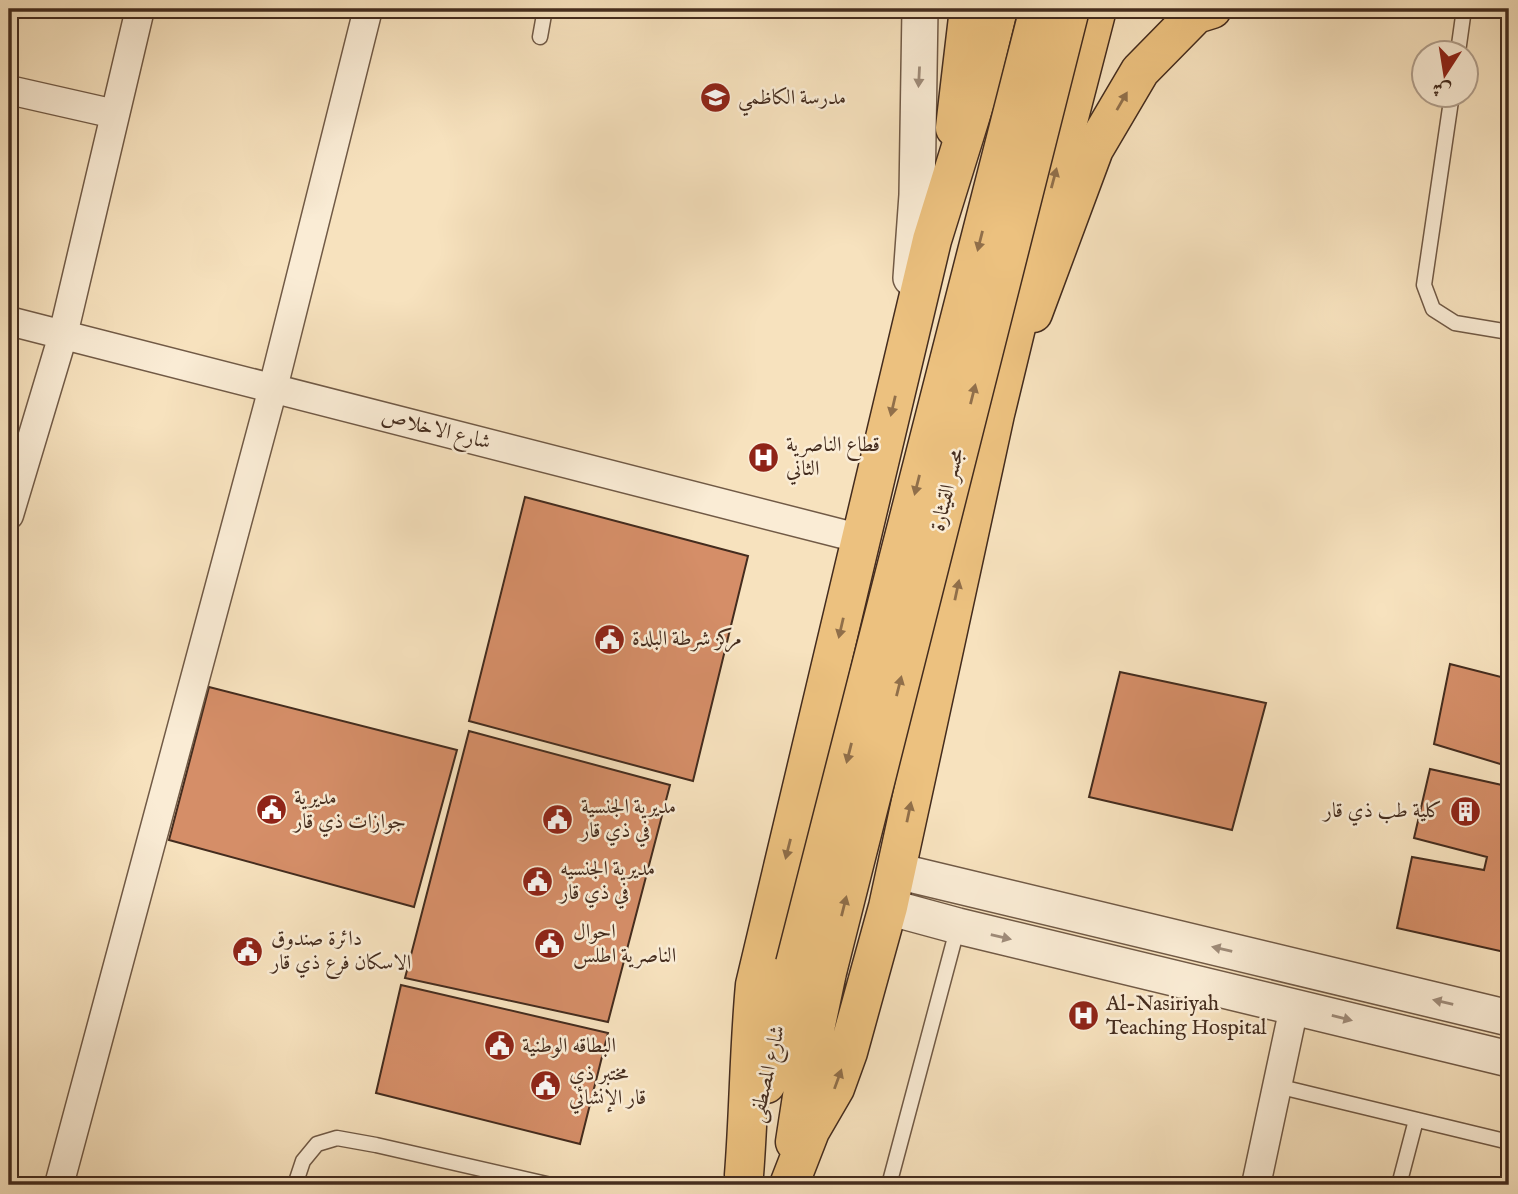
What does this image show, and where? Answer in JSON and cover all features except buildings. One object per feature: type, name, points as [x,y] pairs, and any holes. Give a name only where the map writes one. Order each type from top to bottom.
[{"type":"main road","points":[[949,182],[969,9]]},
{"type":"main road","points":[[743,1180],[755,985],[932,240],[978,92],[998,9]]},
{"type":"main road","name":"مجسر القيثارة","points":[[811,968],[1039,9]]},
{"type":"main road","name":"مجسر القيثارة","points":[[811,968],[1070,9]]},
{"type":"main road","points":[[789,1185],[810,1131],[835,1088],[848,1052],[888,907],[995,414],[1097,9]]},
{"type":"main road","points":[[995,414],[1094,149],[1140,71],[1196,14],[1212,9]]},
{"type":"main road","points":[[978,92],[988,76],[1001,68],[1033,70],[1062,84],[1069,98],[1070,117]]},
{"type":"main road","name":"شارع المصطفى","points":[[743,1180],[811,968]]},
{"type":"main road","name":"شارع المصطفى","points":[[789,1185],[806,1077],[811,968]]},
{"type":"street","points":[[9,514],[63,335],[140,9]]},
{"type":"street","points":[[59,1185],[273,388],[368,9]]},
{"type":"street","points":[[905,355],[917,195],[920,9]]},
{"type":"street","points":[[9,90],[115,114]]},
{"type":"street","name":"شارع الاخلاص","points":[[9,321],[862,539]]},
{"type":"street","points":[[897,871],[1509,1018]]},
{"type":"street","points":[[888,907],[1509,1059]]},
{"type":"street","points":[[1256,1185],[1294,1007]]},
{"type":"lane","points":[[540,37],[545,9]]},
{"type":"lane","points":[[1460,38],[1464,9]]},
{"type":"lane","points":[[1450,108],[1424,285],[1433,309],[1455,323],[1509,331]]},
{"type":"lane","points":[[890,1185],[958,926]]},
{"type":"lane","points":[[1277,1086],[1509,1142]]},
{"type":"lane","points":[[1399,1185],[1416,1120]]},
{"type":"lane","points":[[295,1185],[303,1161],[317,1144],[337,1138],[551,1185]]},
{"type":"place","name":"مدرسة الكاظمي","points":[[715,98]]},
{"type":"place","name":"قطاع الناصرية الثاني","points":[[763,457]]},
{"type":"place","name":"مركز شرطة البلدة","points":[[609,639]]},
{"type":"place","name":"مديرية جوازات ذي قار","points":[[271,810]]},
{"type":"place","name":"كلية طب ذي قار","points":[[1465,811]]},
{"type":"place","name":"مديرية الجنسية في ذي قار","points":[[558,819]]},
{"type":"place","name":"مديرية الجنسيه في ذي قار","points":[[537,881]]},
{"type":"place","name":"احوال الناصرية اطلس","points":[[550,944]]},
{"type":"place","name":"دائرة صندوق الاسكان فرع ذي قار","points":[[248,951]]},
{"type":"place","name":"Al-Nasiriyah Teaching Hospital","points":[[1083,1016]]},
{"type":"place","name":"البطاقه الوطنية","points":[[499,1046]]},
{"type":"place","name":"مختبر ذي قار الإنشائي","points":[[546,1086]]}]
